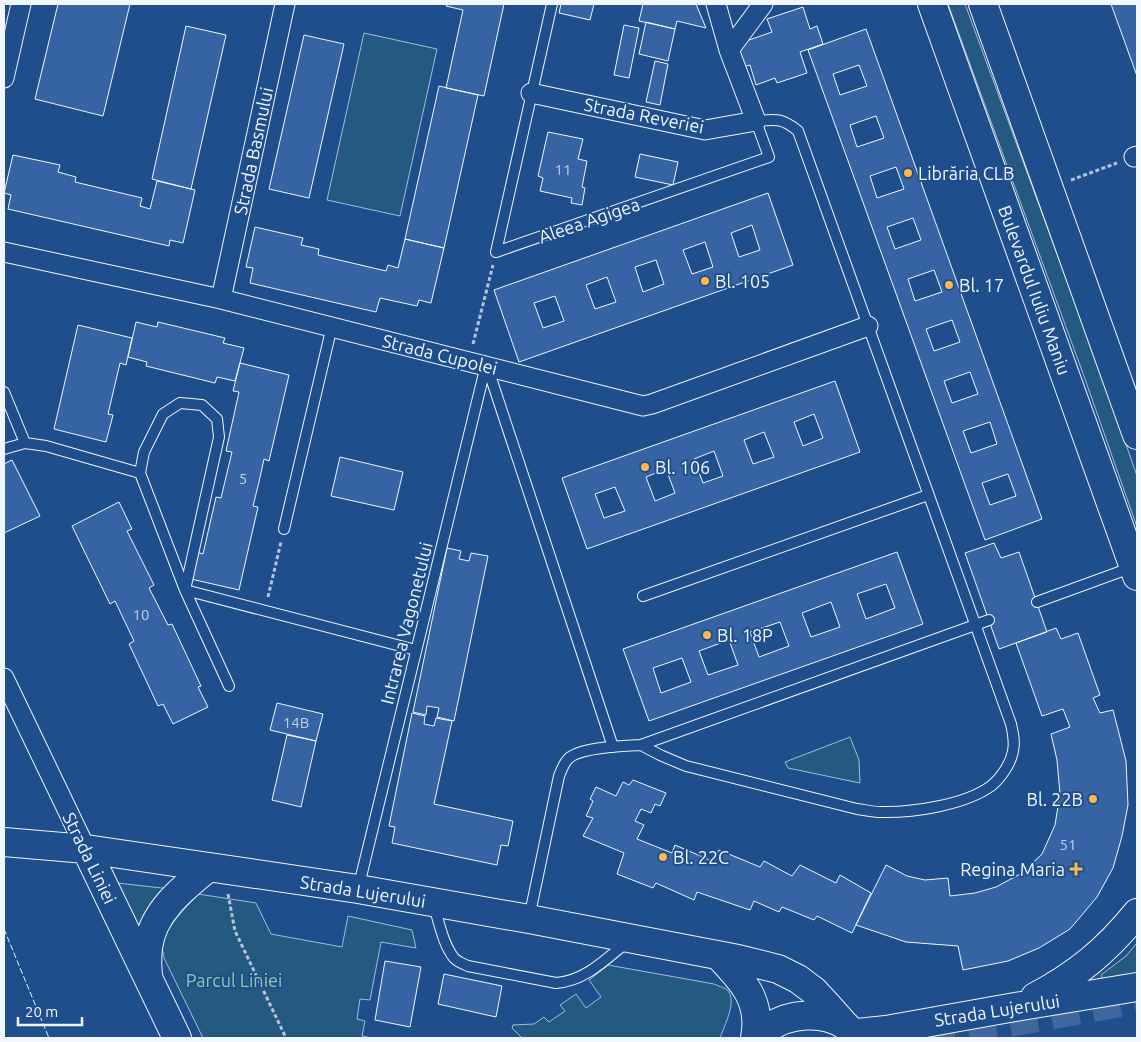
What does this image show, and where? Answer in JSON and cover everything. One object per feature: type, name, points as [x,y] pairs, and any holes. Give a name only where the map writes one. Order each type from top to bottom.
[{"type":"street","points":[[4,78],[21,4]]},
{"type":"street","name":"Strada Basmului","points":[[221,299],[285,4]]},
{"type":"street","name":"Aleea Agigea","points":[[716,4],[729,50],[756,121]]},
{"type":"street","points":[[729,50],[764,4]]},
{"type":"street","name":"Bulevardul Iuliu Maniu","points":[[932,4],[1136,571]]},
{"type":"street","points":[[983,4],[1137,435]]},
{"type":"street","name":"Strada Reveriei","points":[[531,93],[705,130],[756,121]]},
{"type":"street","name":"Strada Cupolei","points":[[4,252],[221,299],[643,406],[868,326]]},
{"type":"street","name":"Strada Liniei","points":[[4,678],[177,1038]]},
{"type":"street","name":"Strada Lujerului","points":[[4,842],[86,848],[358,889],[528,919],[765,965],[798,979],[814,991],[853,1032],[886,1030],[1137,987]]},
{"type":"street","points":[[148,979],[148,946],[160,915],[183,889],[220,868]]},
{"type":"street","points":[[1015,1007],[1057,986],[1091,962],[1110,944],[1137,913]]},
{"type":"street","points":[[719,956],[737,975],[750,995],[755,1009],[757,1026],[755,1038]]},
{"type":"street","points":[[759,1038],[767,1030],[784,1020],[804,1015],[824,1016],[853,1032]]},
{"type":"lane","points":[[496,252],[552,4]]},
{"type":"lane","points":[[641,745],[686,766],[858,809],[879,812],[916,810],[968,798],[991,786],[1010,762],[1014,751],[1014,737],[1011,724],[798,131],[790,124],[776,119],[756,121]]},
{"type":"lane","name":"Aleea Agigea","points":[[496,252],[769,157],[756,121]]},
{"type":"lane","points":[[284,529],[332,326]]},
{"type":"lane","points":[[477,363],[613,747]]},
{"type":"lane","name":"Intrarea Vagonetului","points":[[358,889],[416,650],[477,363]]},
{"type":"lane","points":[[4,392],[25,443]]},
{"type":"lane","points":[[185,590],[218,438],[217,419],[202,404],[180,403],[163,414],[144,452],[140,473],[185,590],[229,686]]},
{"type":"lane","points":[[4,449],[25,443],[46,446],[140,473]]},
{"type":"lane","points":[[643,596],[928,495]]},
{"type":"lane","points":[[1037,602],[1136,571]]},
{"type":"lane","points":[[185,590],[416,650]]},
{"type":"lane","points":[[528,919],[559,776],[568,758],[582,751],[641,745],[989,620]]},
{"type":"lane","points":[[433,902],[444,938],[454,958],[460,963],[556,983],[574,980],[582,976],[631,939]]},
{"type":"path","points":[[1049,187],[1136,156]]},
{"type":"path","points":[[477,363],[496,252]]},
{"type":"path","points":[[264,611],[284,529]]},
{"type":"path","points":[[220,868],[227,889],[235,931],[286,1038]]},
{"type":"green space","points":[[948,4],[965,4],[1101,373],[1137,476],[1137,527],[1085,379]]},
{"type":"green space","points":[[364,33],[437,49],[400,216],[327,200]]},
{"type":"green space","points":[[850,737],[859,760],[860,783],[788,768],[785,762]]},
{"type":"green space","points":[[117,883],[171,889],[141,938]]},
{"type":"green space","name":"Parcul Liniei","points":[[198,894],[256,903],[271,934],[342,947],[348,916],[412,930],[416,948],[381,942],[370,1000],[360,999],[357,1019],[365,1021],[362,1036],[372,1038],[203,1038],[164,958],[162,947],[171,926]]},
{"type":"green space","points":[[1137,943],[1137,978],[1104,984],[1101,975],[1126,956]]},
{"type":"green space","points":[[608,965],[714,984],[726,989],[730,993],[731,1006],[720,1038],[520,1038],[512,1028],[513,1025],[534,1024],[544,1017],[549,1022],[565,1011],[560,1005],[576,994],[586,1008],[601,997],[589,980]]},
{"type":"building","points":[[58,4],[130,4],[103,116],[35,99]]},
{"type":"building","points":[[447,4],[504,4],[484,96],[446,88],[463,10],[446,6]]},
{"type":"building","points":[[561,4],[594,4],[590,20],[559,13]]},
{"type":"building","points":[[643,4],[696,4],[706,28],[677,21],[675,29],[639,21]]},
{"type":"building","points":[[1111,4],[1137,4],[1137,76]]},
{"type":"building","points":[[803,7],[810,29],[817,26],[823,44],[800,52],[807,73],[777,83],[775,78],[756,85],[750,65],[743,67],[735,45],[772,32],[767,19]]},
{"type":"building","points":[[646,22],[675,29],[668,61],[639,54]]},
{"type":"building","points":[[624,25],[639,28],[629,78],[614,75]]},
{"type":"building","points":[[186,26],[226,35],[191,189],[152,179]]},
{"type":"building","name":"Bl. 17","points":[[866,29],[1042,519],[985,540],[808,50]],"holes":[[[859,65],[867,86],[840,95],[833,74]],[[876,116],[884,138],[857,147],[850,125]],[[896,167],[904,189],[877,198],[870,176]],[[913,218],[921,240],[895,249],[887,227]],[[934,270],[942,292],[915,301],[908,279]],[[952,320],[960,342],[934,351],[926,329]],[[970,372],[978,394],[952,403],[944,381]],[[990,422],[997,444],[971,453],[963,431]],[[1008,474],[1016,496],[990,505],[982,483]]]},
{"type":"building","points":[[304,35],[344,44],[309,198],[269,189]]},
{"type":"building","points":[[655,61],[668,64],[660,105],[646,102]]},
{"type":"building","points":[[439,86],[478,95],[444,248],[405,239]]},
{"type":"building","points":[[548,132],[583,139],[578,159],[587,161],[582,187],[585,188],[582,205],[571,203],[572,198],[540,191],[543,178],[538,176]]},
{"type":"building","points":[[640,154],[678,162],[673,185],[635,177]]},
{"type":"building","points":[[13,155],[60,165],[58,172],[76,177],[75,182],[142,198],[140,206],[150,209],[157,181],[195,190],[183,243],[170,240],[169,246],[8,209],[11,195],[4,193]]},
{"type":"building","name":"Bl. 105","points":[[768,193],[793,265],[519,362],[494,290]],"holes":[[[752,225],[760,250],[739,257],[731,233]],[[705,242],[713,267],[692,274],[683,250]],[[656,260],[664,284],[643,292],[635,267]],[[607,277],[616,302],[595,309],[586,285]],[[555,296],[564,321],[543,328],[534,303]]]},
{"type":"building","points":[[255,227],[303,238],[301,245],[319,249],[318,255],[386,271],[388,265],[398,268],[405,239],[444,248],[431,303],[419,300],[417,306],[380,298],[376,312],[250,283],[253,268],[246,267]]},
{"type":"building","points":[[136,322],[157,327],[158,322],[225,338],[223,343],[244,348],[235,381],[217,377],[215,383],[146,366],[147,362],[128,357]]},
{"type":"building","points":[[78,325],[132,338],[126,365],[120,363],[108,414],[113,415],[106,442],[54,429]]},
{"type":"building","points":[[240,363],[289,375],[269,461],[264,459],[253,506],[258,507],[239,590],[191,579],[197,552],[203,554],[216,497],[221,498],[232,452],[226,451],[239,392],[233,391]]},
{"type":"building","name":"Bl. 106","points":[[835,381],[860,452],[587,549],[562,478]],"holes":[[[814,414],[823,438],[803,446],[794,422]],[[764,432],[774,457],[753,464],[744,440]],[[714,451],[723,476],[703,483],[694,459]],[[666,469],[675,493],[655,501],[646,477]],[[615,487],[625,511],[604,518],[595,494]]]},
{"type":"building","points":[[340,457],[403,472],[394,510],[331,496]]},
{"type":"building","points":[[12,460],[40,516],[4,533],[4,464]]},
{"type":"building","points":[[119,502],[132,529],[127,531],[154,585],[149,588],[168,625],[172,624],[201,686],[198,687],[208,707],[173,724],[163,704],[158,706],[129,644],[134,641],[115,601],[110,604],[72,526]]},
{"type":"building","points":[[994,543],[1001,558],[1019,552],[1047,632],[999,649],[965,553]]},
{"type":"building","points":[[447,548],[461,551],[459,559],[469,561],[471,553],[488,556],[454,721],[437,717],[439,708],[427,706],[426,715],[413,712]]},
{"type":"building","name":"Bl. 18P","points":[[897,552],[923,624],[649,721],[623,649]],"holes":[[[886,584],[895,608],[866,619],[857,594]],[[831,602],[840,627],[811,637],[802,613]],[[780,622],[789,646],[759,657],[750,632]],[[729,640],[738,665],[708,675],[699,651]],[[682,658],[691,682],[661,693],[653,668]]]},
{"type":"building","name":"Bl. 22B","points":[[1056,628],[1061,639],[1078,633],[1100,695],[1093,698],[1100,713],[1113,710],[1126,761],[1128,805],[1122,836],[1113,868],[1097,897],[1070,929],[1039,948],[1008,961],[963,970],[958,946],[906,942],[856,925],[886,865],[907,876],[925,880],[948,878],[950,896],[975,893],[996,887],[1022,873],[1042,854],[1055,825],[1060,794],[1057,760],[1051,734],[1070,727],[1063,709],[1042,716],[1016,643]]},
{"type":"building","points":[[277,703],[323,714],[316,741],[270,730]]},
{"type":"building","points":[[412,713],[425,716],[424,724],[434,726],[436,718],[452,721],[434,804],[513,821],[508,846],[501,845],[497,865],[392,843],[395,827],[389,826]]},
{"type":"building","points":[[287,735],[316,741],[301,807],[272,800]]},
{"type":"building","name":"Bl. 22C","points":[[633,780],[666,793],[660,806],[655,804],[651,813],[641,809],[635,821],[644,825],[637,839],[672,853],[675,845],[712,861],[719,850],[760,867],[764,861],[792,876],[800,865],[836,883],[840,875],[871,893],[852,933],[817,916],[814,920],[782,907],[779,912],[754,901],[750,910],[697,892],[694,900],[656,883],[653,888],[617,874],[624,853],[583,836],[593,818],[586,816],[593,801],[590,799],[596,787],[616,796],[623,782],[629,785]]},
{"type":"building","points":[[385,961],[421,967],[410,1027],[375,1020]]},
{"type":"building","points":[[444,974],[502,986],[496,1017],[438,1004]]},
{"type":"tunnel","points":[[927,1038],[1137,1000]]},
{"type":"fence","points":[[4,929],[49,1038]]},
{"type":"place","name":"Librăria CLB","points":[[908,173]]},
{"type":"place","name":"Bl. 105","points":[[705,281]]},
{"type":"place","name":"Bl. 17","points":[[949,285]]},
{"type":"place","name":"Bl. 106","points":[[645,467]]},
{"type":"place","name":"Bl. 18P","points":[[707,635]]},
{"type":"place","name":"Bl. 22B","points":[[1093,799]]},
{"type":"place","name":"Bl. 22C","points":[[663,857]]},
{"type":"place","name":"Regina Maria","points":[[1076,869]]}]
